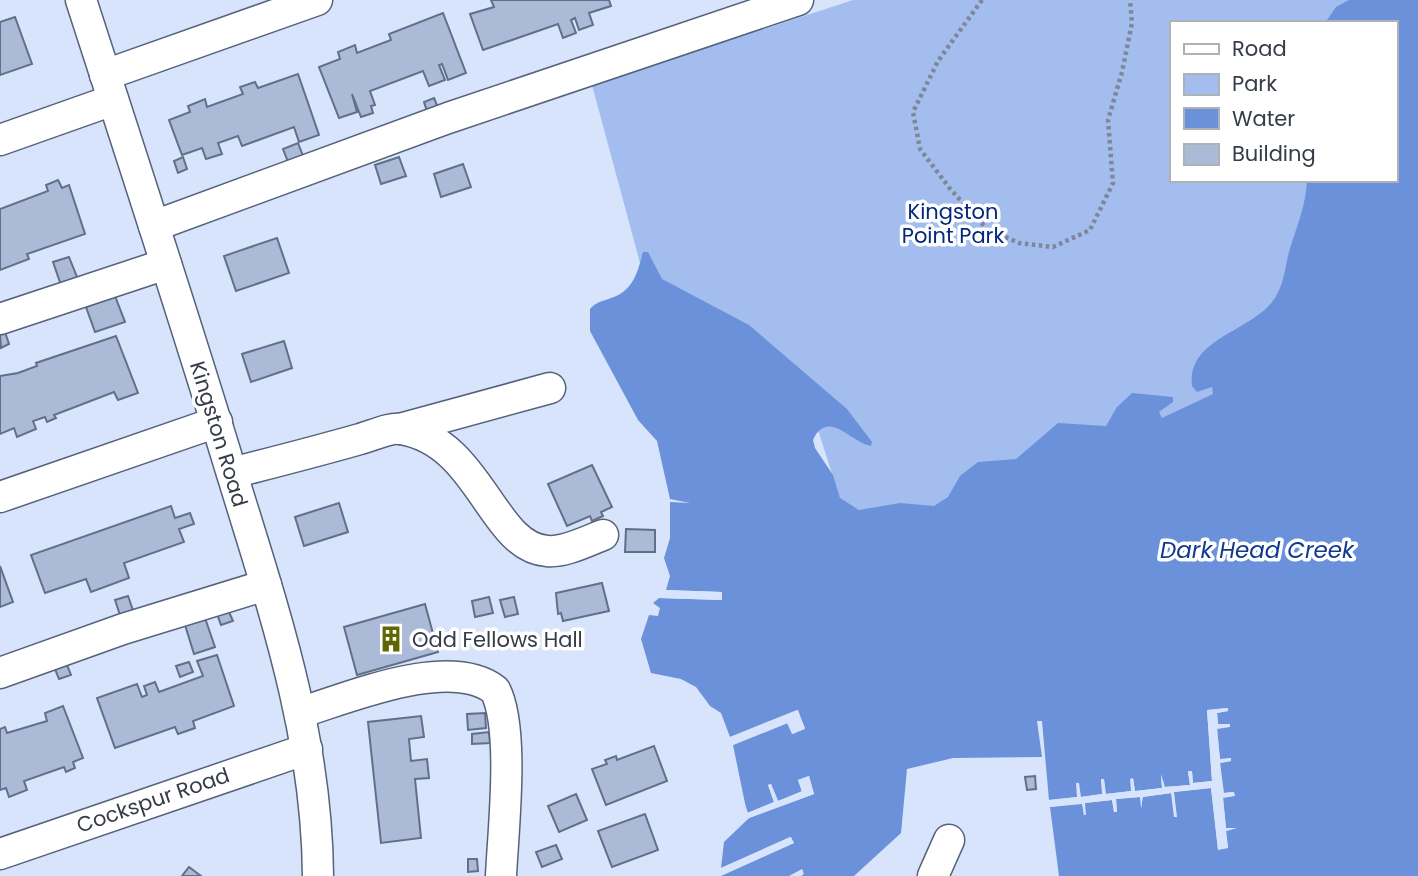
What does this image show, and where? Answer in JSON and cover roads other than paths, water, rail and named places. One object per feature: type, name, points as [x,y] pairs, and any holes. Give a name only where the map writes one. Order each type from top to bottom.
[{"type":"street","name":"Kingston Road","points":[[81,0],[232,473],[302,712],[318,833],[318,876]]},
{"type":"street","points":[[0,140],[109,88],[317,0]]},
{"type":"street","points":[[154,226],[448,118],[797,0]]},
{"type":"street","points":[[0,319],[166,264]]},
{"type":"street","points":[[232,473],[550,388]]},
{"type":"street","points":[[0,497],[216,422]]},
{"type":"street","points":[[400,429],[447,447],[461,460],[507,526],[520,540],[535,548],[548,552],[603,535]]},
{"type":"street","points":[[0,673],[123,629],[266,585]]},
{"type":"street","points":[[302,712],[406,682],[452,675],[479,680],[495,690],[503,716],[505,760],[501,876]]},
{"type":"street","name":"Cockspur Road","points":[[0,855],[307,748]]},
{"type":"street","points":[[933,876],[949,840]]},
{"type":"water","name":"Dark Head Creek","points":[[1349,0],[1418,0],[1418,876],[1059,876],[1050,807],[1083,803],[1084,815],[1085,803],[1112,800],[1114,812],[1117,811],[1116,799],[1140,797],[1142,808],[1142,797],[1172,793],[1175,817],[1174,792],[1211,788],[1218,849],[1228,848],[1226,831],[1236,828],[1226,829],[1223,797],[1234,792],[1224,793],[1220,763],[1231,761],[1230,758],[1220,760],[1217,728],[1229,724],[1218,725],[1217,713],[1228,711],[1227,708],[1207,710],[1212,781],[1193,783],[1192,772],[1188,772],[1190,785],[1164,787],[1161,775],[1162,788],[1135,791],[1133,778],[1132,791],[1105,794],[1104,779],[1101,780],[1103,794],[1080,797],[1078,783],[1077,797],[1049,800],[1042,721],[1037,721],[1042,757],[953,758],[907,769],[901,833],[854,876],[801,876],[804,874],[802,869],[789,876],[721,876],[794,843],[790,837],[721,868],[724,842],[749,818],[814,794],[809,776],[798,780],[802,791],[778,801],[771,784],[768,785],[774,802],[747,813],[733,745],[788,723],[793,734],[805,728],[797,710],[730,737],[721,713],[710,706],[696,687],[681,679],[651,673],[641,639],[649,615],[658,616],[660,608],[653,603],[659,598],[721,600],[722,592],[666,590],[670,576],[664,558],[670,538],[670,502],[690,503],[670,499],[657,441],[638,420],[590,331],[590,309],[621,294],[631,284],[643,252],[648,252],[662,279],[749,325],[847,409],[872,442],[871,446],[863,444],[833,427],[819,431],[813,440],[815,448],[833,475],[840,498],[859,510],[900,503],[934,506],[948,497],[960,476],[978,462],[1016,459],[1058,423],[1106,426],[1117,407],[1132,393],[1173,397],[1173,402],[1159,412],[1162,418],[1213,394],[1212,387],[1197,392],[1192,386],[1193,370],[1200,356],[1210,346],[1265,310],[1275,298],[1302,212],[1307,182],[1397,182],[1397,21],[1326,21],[1336,7]]},
{"type":"place","name":"Odd Fellows Hall","points":[[391,639]]},
{"type":"park label","name":"Kingston Point Park","points":[[953,223]]}]
